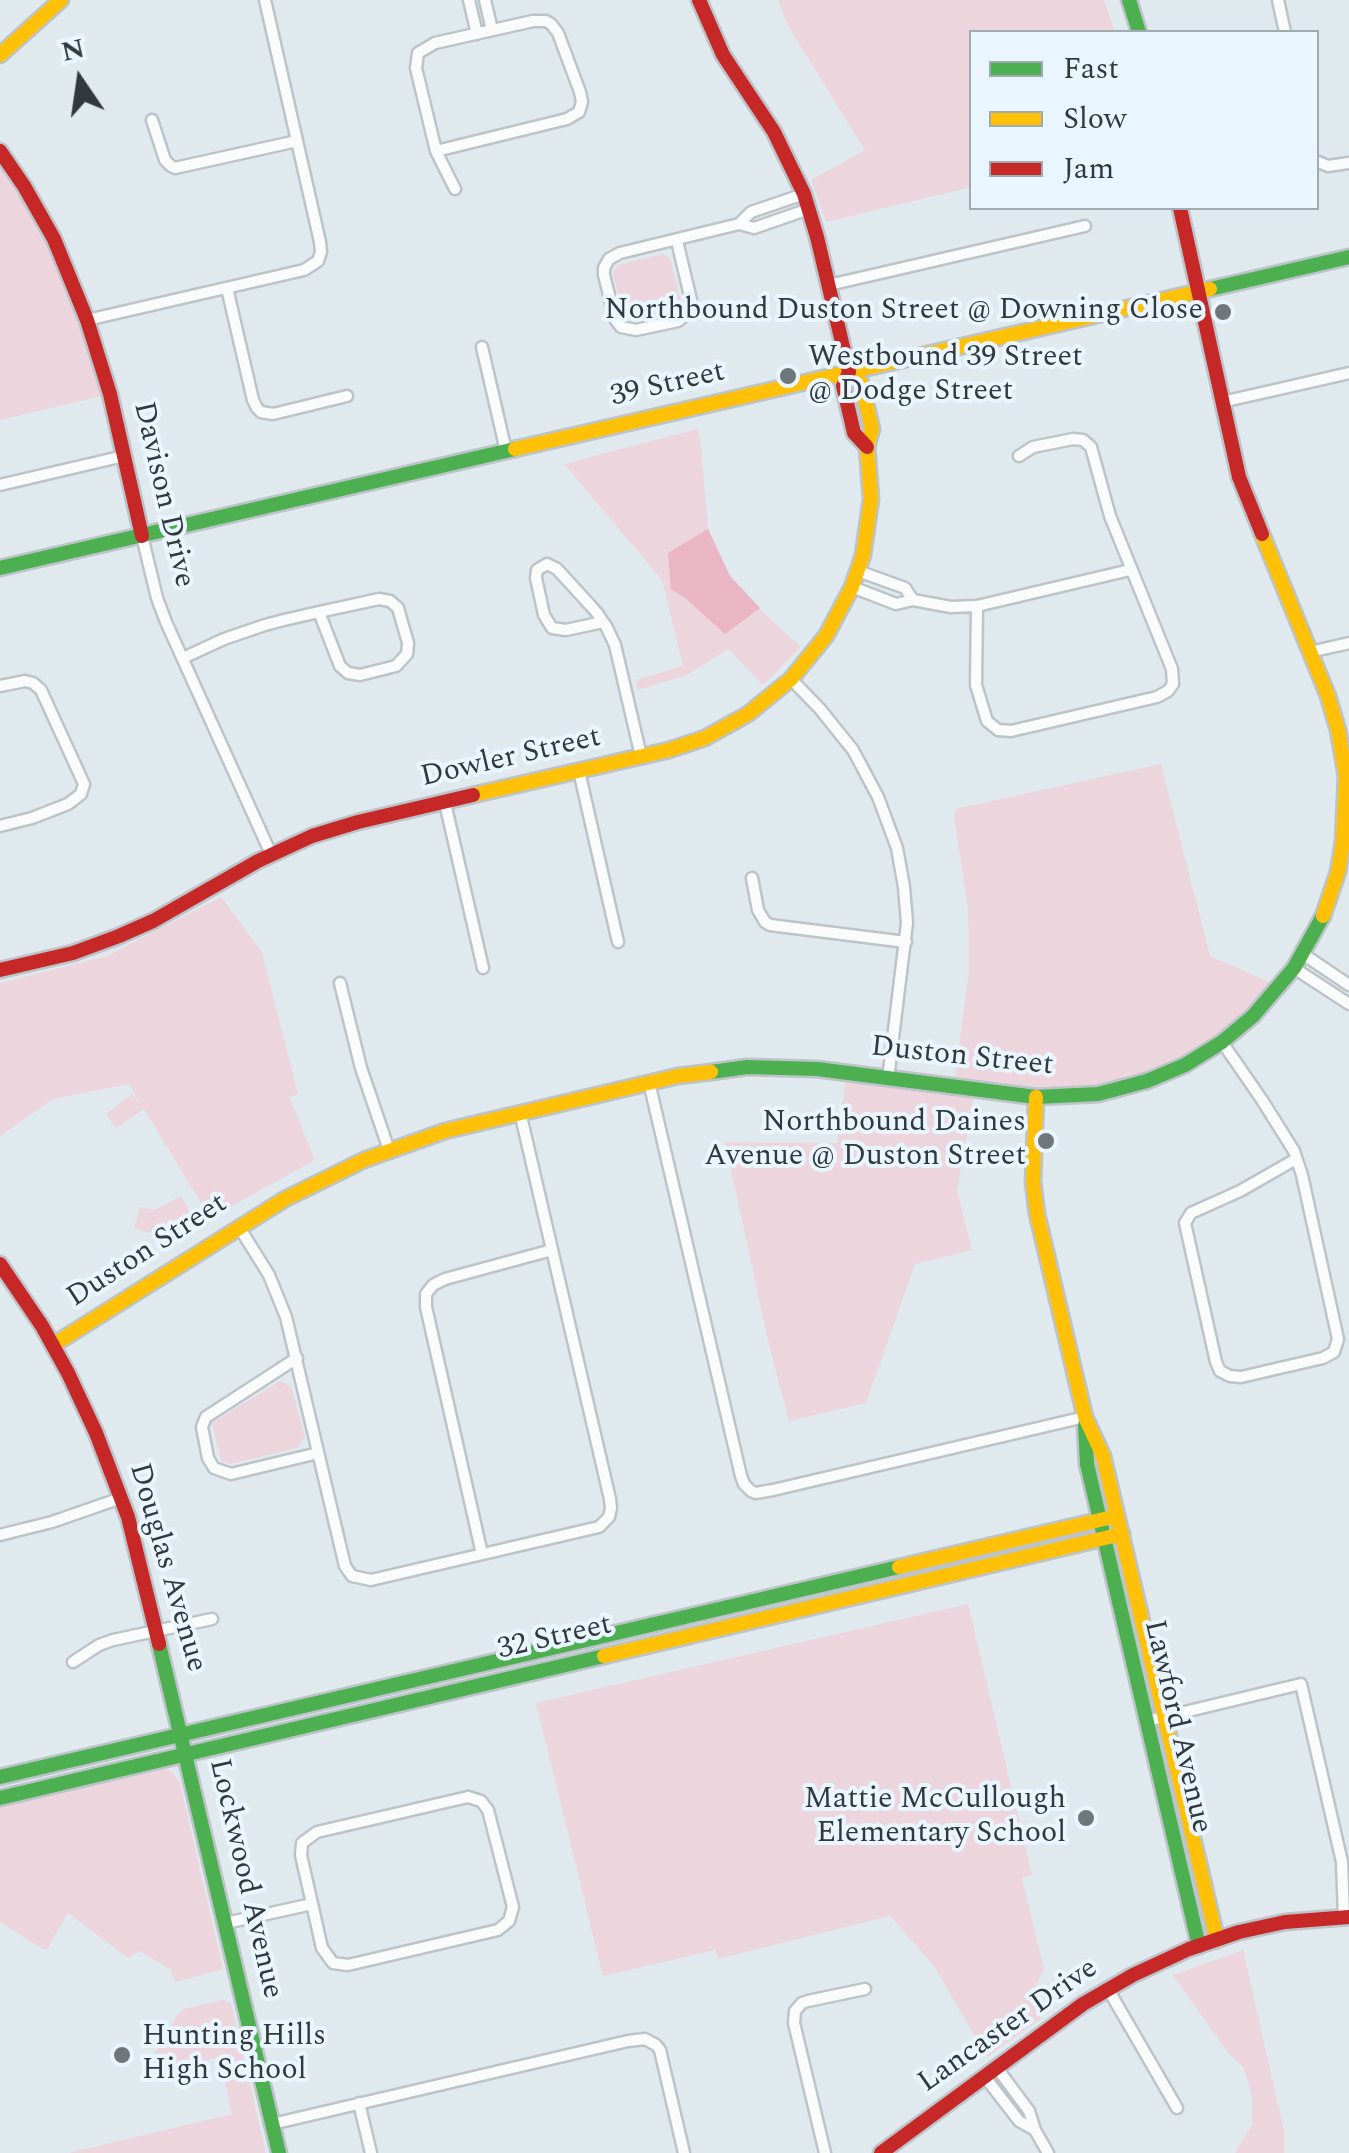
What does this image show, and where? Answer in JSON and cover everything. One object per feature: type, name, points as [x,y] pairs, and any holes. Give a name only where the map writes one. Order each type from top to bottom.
[{"type":"street","points":[[88,320],[304,270],[318,261],[320,242],[265,0]]},
{"type":"street","points":[[469,0],[476,34]]},
{"type":"street","points":[[486,0],[492,30]]},
{"type":"street","name":"Dowler Street","points":[[0,970],[119,936],[312,836],[691,743],[727,727],[759,706],[791,678],[826,636],[852,586],[866,541],[871,499],[866,447],[854,433],[850,418],[843,386],[849,372],[804,194],[774,132],[723,55],[698,0]]},
{"type":"street","points":[[1129,0],[1138,30]]},
{"type":"street","points":[[1278,0],[1285,30]]},
{"type":"street","points":[[0,55],[58,1]]},
{"type":"street","points":[[436,151],[568,120],[579,112],[580,92],[551,24],[540,20],[492,30],[428,46],[418,53],[416,68],[436,151],[455,189]]},
{"type":"street","points":[[152,120],[166,160],[175,168],[297,141]]},
{"type":"street","name":"Davison Drive","points":[[0,151],[54,240],[88,320],[157,598],[272,854]]},
{"type":"street","points":[[1319,162],[1328,166],[1349,163]]},
{"type":"street","points":[[740,224],[751,212],[804,194]]},
{"type":"street","points":[[677,240],[691,300],[688,313],[678,321],[636,330],[621,327],[614,320],[604,275],[609,259],[620,253],[740,224],[754,228],[809,210]]},
{"type":"street","name":"Duston Street","points":[[53,1345],[311,1185],[445,1131],[649,1082],[748,1067],[801,1068],[1036,1097],[1098,1094],[1147,1081],[1185,1065],[1253,1016],[1303,954],[1344,874],[1347,766],[1332,709],[1243,488],[1180,210]]},
{"type":"street","points":[[829,285],[1086,226]]},
{"type":"street","name":"39 Street","points":[[0,568],[1349,257]]},
{"type":"street","points":[[227,288],[253,400],[261,412],[272,414],[347,396]]},
{"type":"street","points":[[482,347],[506,451]]},
{"type":"street","points":[[1222,402],[1349,373]]},
{"type":"street","points":[[977,606],[975,671],[979,700],[988,721],[998,730],[1011,731],[1157,697],[1171,688],[1174,675],[1110,516],[1094,452],[1078,438],[1033,447],[1019,456]]},
{"type":"street","points":[[0,484],[124,456]]},
{"type":"street","points":[[603,622],[560,631],[549,626],[537,570],[546,564],[556,569],[603,622],[615,646],[641,756]]},
{"type":"street","points":[[852,586],[896,604],[913,600],[952,607],[977,606],[1130,570]]},
{"type":"street","points":[[858,571],[904,588],[913,600]]},
{"type":"street","points":[[183,658],[250,630],[319,612],[378,600],[394,603],[401,613],[407,654],[396,666],[360,675],[348,673],[340,666],[319,612]]},
{"type":"street","points":[[1310,652],[1349,643]]},
{"type":"street","points":[[791,678],[846,740],[878,797],[900,860],[906,942],[888,1079]]},
{"type":"street","points":[[0,686],[25,681],[41,690],[84,784],[82,794],[68,804],[0,826]]},
{"type":"street","points":[[579,772],[618,942]]},
{"type":"street","points":[[445,802],[483,968]]},
{"type":"street","points":[[752,878],[758,910],[770,926],[906,942]]},
{"type":"street","points":[[1303,954],[1349,985]]},
{"type":"street","points":[[1294,968],[1349,1004]]},
{"type":"street","points":[[340,984],[361,1068],[390,1150]]},
{"type":"street","points":[[1222,1042],[1296,1158],[1338,1332],[1334,1352],[1323,1358],[1241,1377],[1230,1376],[1220,1371],[1216,1362],[1184,1228],[1186,1219],[1192,1212],[1240,1191],[1296,1158]]},
{"type":"street","points":[[649,1082],[740,1476],[756,1493],[1085,1417],[1034,1200],[1036,1097]]},
{"type":"street","points":[[239,1227],[276,1289],[286,1317],[345,1566],[352,1576],[371,1580],[593,1529],[606,1521],[610,1499],[520,1112]]},
{"type":"street","points":[[482,1554],[426,1294],[428,1288],[445,1279],[552,1250]]},
{"type":"street","name":"Douglas Avenue","points":[[0,1264],[53,1345],[96,1433],[136,1544],[182,1734]]},
{"type":"street","points":[[296,1358],[206,1417],[202,1427],[208,1458],[214,1468],[231,1474],[318,1453]]},
{"type":"street","name":"Lawford Avenue","points":[[1085,1417],[1103,1456],[1217,1940]]},
{"type":"street","name":"Lawford Avenue","points":[[1085,1417],[1085,1458],[1198,1946]]},
{"type":"street","points":[[0,1535],[121,1498]]},
{"type":"street","name":"32 Street","points":[[0,1777],[1117,1516]]},
{"type":"street","name":"32 Street","points":[[0,1798],[1122,1534]]},
{"type":"street","points":[[73,1662],[106,1642],[212,1618]]},
{"type":"street","points":[[1146,1721],[1302,1684],[1342,1862],[1347,1917]]},
{"type":"street","name":"Lockwood Avenue","points":[[182,1734],[279,2153]]},
{"type":"street","points":[[468,1797],[480,1801],[488,1810],[513,1906],[509,1921],[498,1930],[339,1965],[325,1954],[312,1904],[300,1848],[310,1835],[468,1797]]},
{"type":"street","points":[[226,1924],[312,1904]]},
{"type":"street","name":"Lancaster Drive","points":[[881,2153],[1054,2024],[1108,1989],[1165,1960],[1198,1946],[1285,1922],[1347,1917]]},
{"type":"street","points":[[826,2153],[794,2023],[795,2011],[802,2003],[865,1989]]},
{"type":"street","points":[[1108,1989],[1177,2108]]},
{"type":"street","points":[[272,2124],[644,2039],[660,2050],[684,2153]]},
{"type":"street","points":[[991,2072],[1019,2122],[1035,2130],[1048,2153]]},
{"type":"street","points":[[359,2103],[370,2153]]},
{"type":"shaded area","points":[[778,0],[1104,0],[1114,30],[969,30],[969,187],[826,222],[811,180],[865,150],[787,24]]},
{"type":"shaded area","points":[[0,151],[54,239],[110,394],[0,420]]},
{"type":"shaded area","points":[[663,254],[670,258],[682,305],[676,311],[630,321],[623,316],[613,273],[618,265]]},
{"type":"shaded area","points":[[697,429],[708,529],[730,576],[801,647],[763,685],[728,649],[687,675],[638,690],[636,680],[683,666],[662,580],[564,464]]},
{"type":"shaded area","points":[[708,529],[730,576],[760,608],[725,634],[671,589],[668,553]]},
{"type":"shaded area","points":[[1161,764],[1210,956],[1280,987],[1185,1065],[1098,1094],[975,1090],[957,1191],[972,1250],[915,1264],[866,1403],[789,1421],[725,1142],[837,1143],[847,1073],[954,1087],[969,968],[968,910],[956,809]]},
{"type":"shaded area","points":[[221,897],[262,952],[298,1094],[289,1097],[315,1160],[210,1218],[144,1109],[116,1128],[106,1114],[132,1094],[141,1105],[129,1084],[53,1099],[0,1136],[0,983],[107,956]]},
{"type":"shaded area","points":[[181,1196],[193,1219],[162,1237],[134,1228],[140,1207],[155,1210]]},
{"type":"shaded area","points":[[280,1381],[291,1387],[305,1436],[297,1448],[229,1464],[221,1460],[212,1423]]},
{"type":"shaded area","points":[[968,1604],[1032,1875],[1022,1878],[1044,1969],[1035,1998],[1043,2017],[987,2057],[934,1966],[890,1916],[718,1959],[715,1950],[603,1976],[536,1703]]},
{"type":"shaded area","points":[[166,1769],[180,1783],[223,1969],[175,1982],[170,1969],[139,1951],[128,1958],[68,1913],[44,1950],[0,1922],[0,1806]]},
{"type":"shaded area","points":[[1243,1950],[1284,2131],[1284,2153],[1235,2153],[1252,2125],[1252,2097],[1244,2068],[1229,2054],[1173,1975]]},
{"type":"shaded area","points":[[223,2000],[231,2003],[266,2153],[69,2153],[232,2114],[219,2057],[144,2076],[178,2014]]},
{"type":"traffic: fast","points":[[1129,0],[1138,30]]},
{"type":"traffic: fast","points":[[1210,289],[1349,257]]},
{"type":"traffic: fast","points":[[0,568],[515,449]]},
{"type":"traffic: fast","points":[[711,1072],[747,1067],[817,1069],[1036,1097],[1098,1094],[1147,1081],[1185,1065],[1222,1042],[1253,1016],[1294,968],[1323,916]]},
{"type":"traffic: fast","points":[[1085,1425],[1087,1464],[1199,1946]]},
{"type":"traffic: fast","points":[[0,1777],[899,1567]]},
{"type":"traffic: fast","points":[[159,1644],[279,2153]]},
{"type":"traffic: fast","points":[[0,1798],[604,1656]]},
{"type":"traffic: slow","points":[[0,55],[61,0]]},
{"type":"traffic: slow","points":[[515,449],[1210,289]]},
{"type":"traffic: slow","points":[[473,795],[669,750],[705,738],[748,714],[791,679],[826,636],[852,587],[863,555],[871,499],[867,447],[872,429],[861,383],[849,372]]},
{"type":"traffic: slow","points":[[1262,534],[1328,696],[1346,776],[1343,842],[1338,872],[1323,916]]},
{"type":"traffic: slow","points":[[53,1345],[285,1199],[364,1160],[445,1131],[678,1076],[711,1072]]},
{"type":"traffic: slow","points":[[1036,1097],[1033,1182],[1037,1214],[1085,1417],[1103,1456],[1217,1940]]},
{"type":"traffic: slow","points":[[899,1567],[1117,1516]]},
{"type":"traffic: slow","points":[[604,1656],[1122,1534]]},
{"type":"traffic: jam","points":[[699,0],[723,55],[774,132],[804,194],[849,372]]},
{"type":"traffic: jam","points":[[0,151],[54,239],[87,320],[110,394],[142,536]]},
{"type":"traffic: jam","points":[[1180,210],[1239,477],[1262,534]]},
{"type":"traffic: jam","points":[[849,372],[843,386],[854,433],[867,447]]},
{"type":"traffic: jam","points":[[0,970],[73,953],[119,936],[312,836],[473,795]]},
{"type":"traffic: jam","points":[[0,1264],[42,1326],[96,1433],[128,1517],[159,1644]]},
{"type":"traffic: jam","points":[[881,2153],[1083,2004],[1133,1975],[1189,1949],[1239,1932],[1285,1922],[1349,1917]]},
{"type":"place","name":"Northbound Duston Street @ Downing Close","points":[[1223,312]]},
{"type":"place","name":"Westbound 39 Street @ Dodge Street","points":[[788,376]]},
{"type":"place","name":"Northbound Daines Avenue @ Duston Street","points":[[1046,1141]]},
{"type":"place","name":"Mattie McCullough Elementary School","points":[[1086,1818]]},
{"type":"place","name":"Hunting Hills High School","points":[[122,2055]]}]
